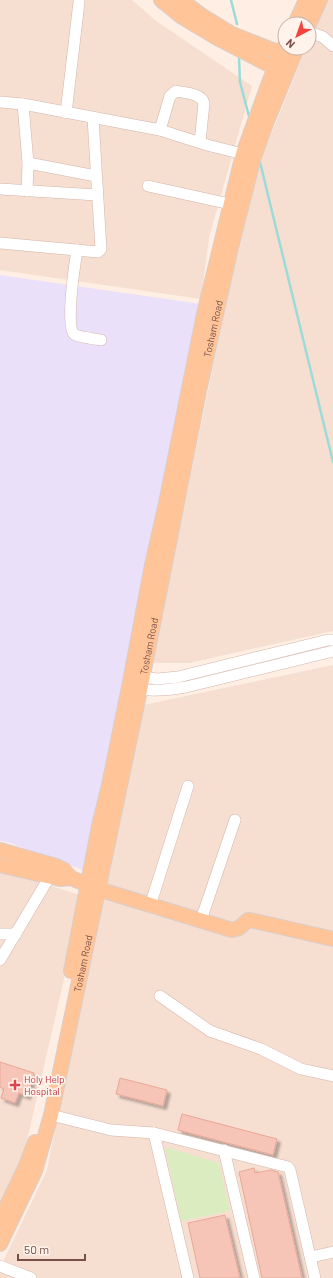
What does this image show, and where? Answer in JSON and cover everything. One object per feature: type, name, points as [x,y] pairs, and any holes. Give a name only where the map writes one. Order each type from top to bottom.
[{"type":"main road","points":[[161,0],[182,17],[217,38],[281,71]]},
{"type":"main road","points":[[181,0],[201,15],[232,34],[277,47]]},
{"type":"main road","points":[[299,16],[306,0]]},
{"type":"main road","points":[[313,16],[320,0]]},
{"type":"main road","name":"Tosham Road","points":[[135,682],[152,564],[166,503],[202,321],[230,204],[248,156],[267,122],[281,71],[287,56]]},
{"type":"main road","name":"Tosham Road","points":[[0,1244],[36,1170],[51,1115],[93,887],[135,682],[232,240],[248,156]]},
{"type":"main road","points":[[0,850],[9,862],[53,871],[64,870],[71,878],[93,887],[150,906],[232,930],[236,930],[250,920],[333,939]]},
{"type":"main road","name":"Tosham Road","points":[[0,1220],[33,1149],[93,887]]},
{"type":"street","points":[[66,113],[79,2]]},
{"type":"street","points":[[317,35],[323,37],[333,46]]},
{"type":"street","points":[[160,130],[170,96],[173,93],[176,91],[199,96],[204,103],[200,142]]},
{"type":"street","points":[[0,102],[23,104],[160,130],[248,156]]},
{"type":"street","points":[[23,104],[28,163],[27,191]]},
{"type":"street","points":[[0,243],[98,252],[101,249],[93,118]]},
{"type":"street","points":[[28,163],[96,176]]},
{"type":"street","points":[[148,186],[230,204]]},
{"type":"street","points":[[0,189],[97,195]]},
{"type":"street","points":[[77,250],[70,297],[72,331],[75,335],[101,340]]},
{"type":"street","points":[[135,682],[178,677],[333,640]]},
{"type":"street","points":[[135,682],[150,691],[168,690],[186,687],[333,651]]},
{"type":"street","points":[[150,906],[188,786]]},
{"type":"street","points":[[201,920],[235,820]]},
{"type":"street","points":[[0,960],[53,871]]},
{"type":"street","points":[[0,934],[16,934]]},
{"type":"street","points":[[160,996],[210,1031],[261,1049],[301,1069],[333,1076]]},
{"type":"street","points":[[51,1115],[111,1130],[154,1133],[288,1167],[290,1170],[316,1278]]},
{"type":"street","points":[[154,1133],[188,1278]]},
{"type":"street","points":[[224,1150],[254,1278]]},
{"type":"street","points":[[311,1257],[333,1252]]},
{"type":"street","points":[[0,1266],[31,1278]]},
{"type":"shaded area","points":[[0,0],[132,0],[156,21],[252,86],[209,237],[201,299],[0,270]]},
{"type":"shaded area","points":[[326,0],[333,0],[333,631],[189,663],[152,663],[250,187],[303,56],[317,56],[317,20]]},
{"type":"shaded area","points":[[0,275],[201,304],[86,871],[10,843],[0,841]]},
{"type":"shaded area","points":[[333,665],[333,1278],[0,1278],[0,1268],[47,1170],[139,706]]},
{"type":"shaded area","points":[[0,872],[7,872],[83,896],[23,1158],[0,1205]]},
{"type":"green space","points":[[165,1147],[219,1163],[230,1211],[181,1221]]},
{"type":"building","points":[[0,1062],[34,1073],[27,1096],[19,1093],[15,1103],[1,1098],[4,1089],[0,1087]]},
{"type":"building","points":[[120,1078],[167,1090],[163,1106],[116,1094]]},
{"type":"building","points":[[182,1114],[277,1139],[273,1155],[178,1130]]},
{"type":"building","points":[[254,1168],[255,1173],[271,1170],[278,1172],[302,1278],[262,1278],[239,1172]]},
{"type":"building","points":[[225,1215],[240,1278],[200,1278],[188,1223]]},
{"type":"waterway","points":[[231,0],[237,24]]},
{"type":"waterway","points":[[239,59],[240,82],[250,120]]},
{"type":"waterway","points":[[259,158],[333,462]]},
{"type":"place","name":"Holy Help Hospital","points":[[15,1085]]}]
